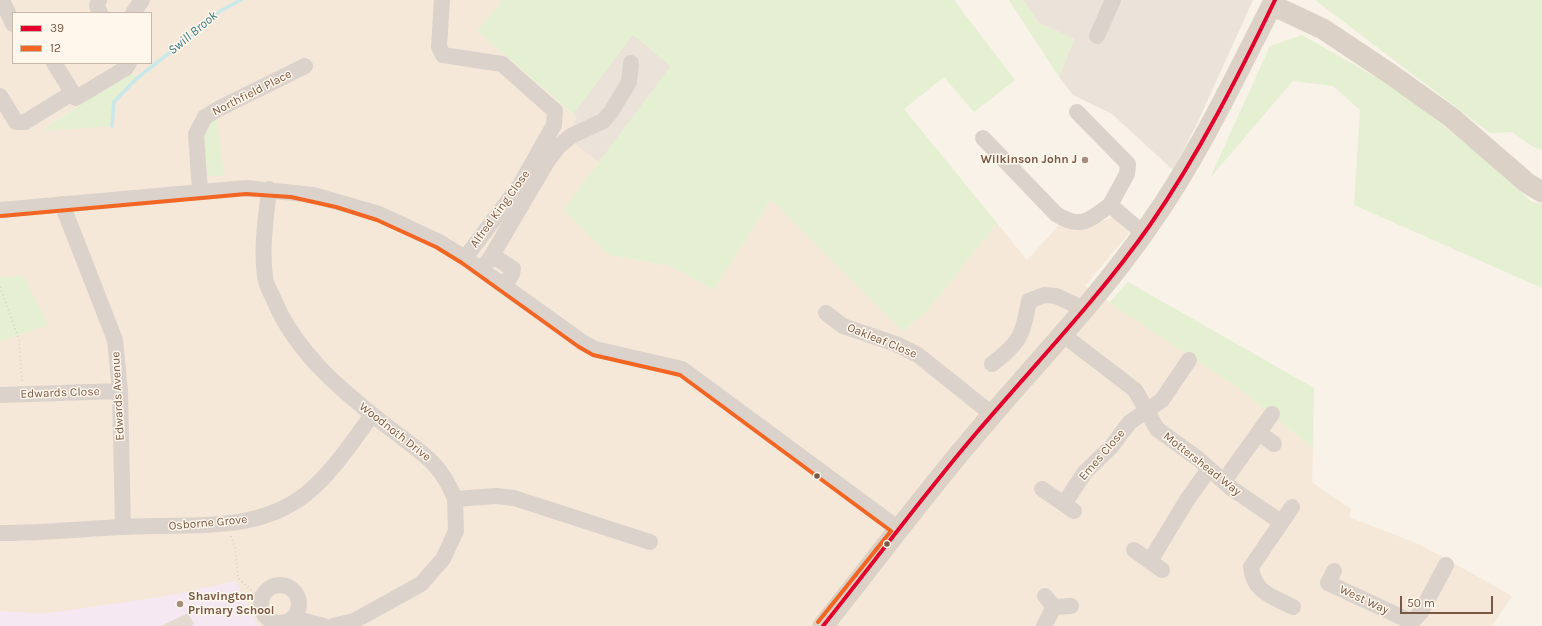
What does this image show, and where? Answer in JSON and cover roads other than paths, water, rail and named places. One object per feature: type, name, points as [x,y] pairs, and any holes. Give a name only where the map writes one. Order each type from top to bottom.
[{"type":"main road","points":[[823,626],[952,463],[1084,309],[1144,234],[1169,197],[1204,137],[1270,2],[1323,30],[1392,75],[1452,118],[1527,183],[1542,192]]},
{"type":"street","points":[[99,0],[97,6],[100,12]]},
{"type":"street","points":[[134,12],[142,0]]},
{"type":"street","name":"Alfred King Close","points":[[442,0],[439,46],[443,55],[502,64],[555,111],[554,125],[520,185],[465,258]]},
{"type":"street","points":[[1097,36],[1113,0]]},
{"type":"street","points":[[2,1],[12,22]]},
{"type":"street","points":[[481,270],[491,256],[547,162],[559,146],[571,136],[603,121],[611,112],[629,82],[631,63]]},
{"type":"street","points":[[55,64],[76,98],[126,68],[129,64]]},
{"type":"street","name":"Northfield Place","points":[[200,191],[196,134],[205,117],[218,109],[305,66]]},
{"type":"street","points":[[0,96],[16,122],[25,122],[72,93]]},
{"type":"street","points":[[983,138],[1056,214],[1067,221],[1078,224],[1088,221],[1110,205],[1127,174],[1128,164],[1077,112]]},
{"type":"street","points":[[0,210],[246,188],[269,189],[314,195],[360,207],[439,242],[465,258],[582,342],[595,349],[682,368],[900,530]]},
{"type":"street","name":"Woodnoth Drive","points":[[269,189],[263,250],[265,279],[283,321],[307,353],[339,386],[372,415],[435,463],[448,483],[455,499]]},
{"type":"street","name":"Edwards Avenue","points":[[62,204],[115,340],[120,391],[123,527]]},
{"type":"street","points":[[1110,205],[1144,234]]},
{"type":"street","points":[[491,256],[513,269],[512,274],[504,286]]},
{"type":"street","points":[[992,364],[1010,350],[1024,329],[1029,301],[1044,295],[1056,296],[1084,309]]},
{"type":"street","name":"Oakleaf Close","points":[[826,313],[843,326],[896,344],[918,354],[993,415]]},
{"type":"street","name":"Mottershead Way","points":[[1062,334],[1135,390],[1157,429],[1197,458],[1224,481],[1281,522]]},
{"type":"street","name":"Emes Close","points":[[1042,489],[1069,507],[1085,472],[1111,447],[1130,422],[1162,400],[1190,360]]},
{"type":"street","name":"Edwards Close","points":[[1,395],[120,391]]},
{"type":"street","points":[[1224,481],[1272,414]]},
{"type":"street","name":"Osborne Grove","points":[[0,533],[40,533],[123,527],[193,526],[251,519],[278,511],[306,494],[328,473],[372,415]]},
{"type":"street","points":[[1259,433],[1274,444]]},
{"type":"street","points":[[1134,550],[1156,566],[1187,500],[1209,469]]},
{"type":"street","points":[[333,626],[354,621],[421,584],[443,559],[456,531],[455,499],[496,496],[514,498],[650,542]]},
{"type":"street","points":[[1292,507],[1251,567],[1252,580],[1262,592],[1293,607]]},
{"type":"street","points":[[1410,624],[1421,612],[1446,565]]},
{"type":"street","name":"West Way","points":[[1334,571],[1328,583],[1410,624]]},
{"type":"street","points":[[294,618],[299,606],[299,600],[296,594],[286,586],[274,586],[264,594],[261,600],[262,612],[269,624],[283,623],[294,618],[324,626]]},
{"type":"street","points":[[1044,626],[1049,602],[1071,606]]},
{"type":"waterway","name":"Swill Brook","points":[[112,126],[114,102],[136,79],[205,25],[220,11],[241,0]]},
{"type":"place","name":"Wilkinson John J","points":[[1085,160]]},
{"type":"place","name":"Shavington Primary School","points":[[180,604]]}]
